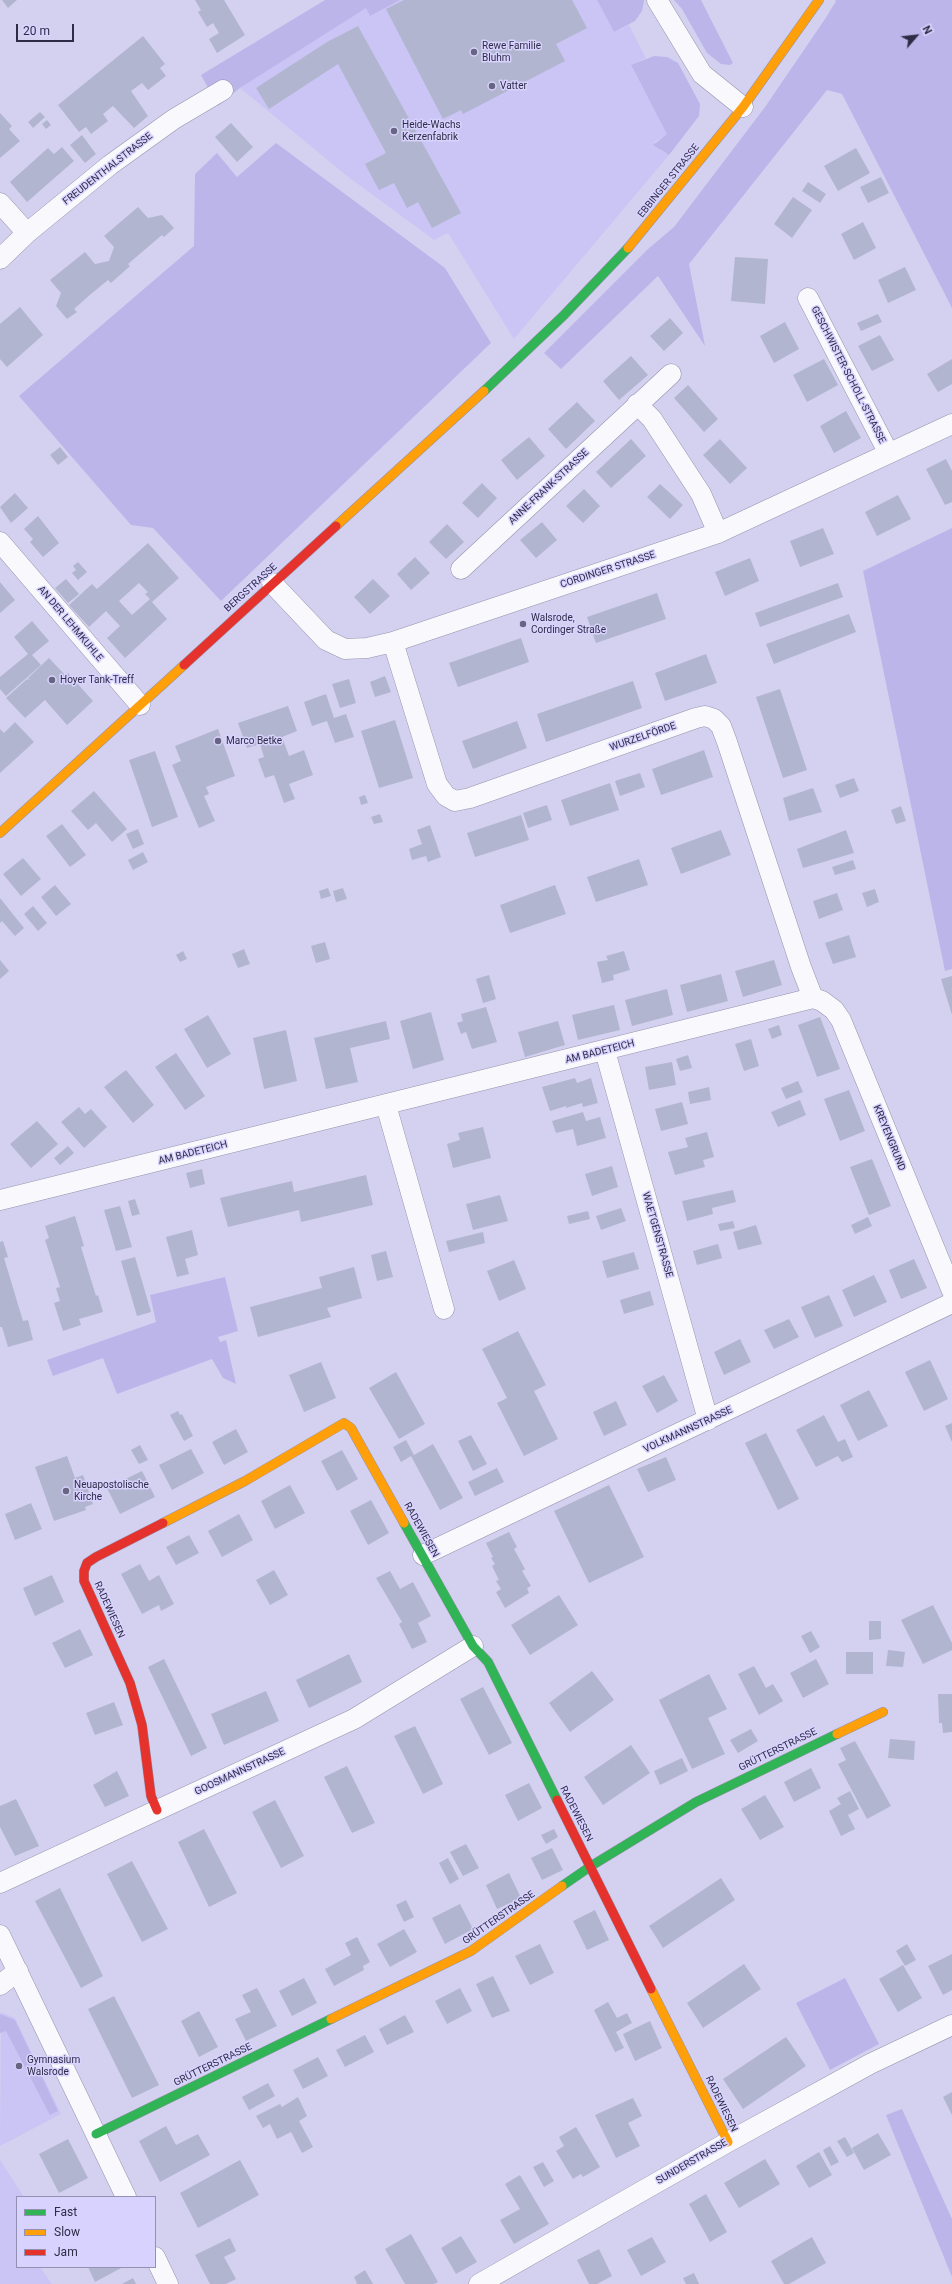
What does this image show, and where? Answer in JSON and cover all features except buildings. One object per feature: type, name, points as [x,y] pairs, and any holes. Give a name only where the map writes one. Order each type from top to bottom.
[{"type":"street","points":[[657,0],[702,74],[743,107]]},
{"type":"street","name":"EBBINGER STRASSE","points":[[518,360],[633,243],[743,107],[819,0]]},
{"type":"street","name":"FREUDENTHALSTRASSE","points":[[0,259],[27,234],[110,165],[174,119],[223,90]]},
{"type":"street","points":[[0,203],[27,234]]},
{"type":"street","name":"GESCHWISTER-SCHOLL-STRASSE","points":[[808,298],[888,452]]},
{"type":"street","name":"BERGSTRASSE","points":[[0,833],[272,583],[518,360]]},
{"type":"street","name":"ANNE-FRANK-STRASSE","points":[[461,569],[671,374]]},
{"type":"street","points":[[637,404],[652,419],[701,494],[718,533]]},
{"type":"street","name":"CORDINGER STRASSE","points":[[272,583],[326,640],[345,649],[367,648],[393,642],[718,533],[888,452],[952,424]]},
{"type":"street","name":"AN DER LEHMKUHLE","points":[[0,542],[140,705]]},
{"type":"street","name":"WURZELFÖRDE","points":[[393,642],[437,784],[446,796],[455,801],[470,798],[696,718],[705,716],[714,719],[721,726],[727,742],[801,967],[813,998]]},
{"type":"street","name":"AM BADETEICH","points":[[0,1200],[605,1051],[813,998]]},
{"type":"street","name":"KREYENGRUND","points":[[813,998],[822,1001],[834,1010],[840,1020],[952,1291]]},
{"type":"street","name":"WAETGENSTRASSE","points":[[605,1051],[708,1420]]},
{"type":"street","points":[[386,1105],[444,1309]]},
{"type":"street","name":"VOLKMANNSTRASSE","points":[[423,1555],[952,1303]]},
{"type":"street","name":"RADEWIESEN","points":[[156,1810],[151,1796],[142,1725],[130,1683],[84,1581],[84,1571],[87,1563],[245,1482],[336,1426],[344,1423],[351,1428],[473,1646],[488,1662],[728,2142]]},
{"type":"street","name":"GOOSMANNSTRASSE","points":[[0,1883],[354,1719],[473,1646]]},
{"type":"street","name":"GRÜTTERSTRASSE","points":[[96,2134],[471,1951],[590,1866],[696,1802],[883,1712]]},
{"type":"street","points":[[0,1935],[126,2196]]},
{"type":"street","points":[[0,1985],[18,1971]]},
{"type":"street","name":"SUNDERSTRASSE","points":[[478,2284],[728,2142],[870,2064],[952,2025]]},
{"type":"street","points":[[156,2259],[168,2284]]},
{"type":"shaded area","points":[[325,0],[400,0],[370,16],[366,8],[240,88],[218,106],[201,75]]},
{"type":"shaded area","points":[[400,0],[597,0],[614,32],[629,25],[646,58],[631,66],[668,134],[654,142],[661,151],[669,155],[514,339],[448,233],[434,240],[347,176],[240,88],[366,7],[370,15]]},
{"type":"shaded area","points":[[597,0],[644,1],[642,11],[635,21],[614,32]]},
{"type":"shaded area","points":[[674,0],[701,0],[733,63],[730,65],[721,64],[707,53],[682,9]]},
{"type":"shaded area","points":[[835,0],[952,0],[952,308],[842,94],[827,90],[689,264],[705,346],[658,276],[561,369],[544,353],[648,249],[674,227],[765,107],[825,19],[836,1]]},
{"type":"shaded area","points":[[654,56],[667,57],[678,63],[700,104],[699,116],[669,155],[653,145],[667,134],[631,65]]},
{"type":"shaded area","points":[[276,143],[445,268],[491,343],[221,601],[153,528],[131,525],[19,396],[194,246],[195,174],[217,153],[237,177]]},
{"type":"shaded area","points":[[952,528],[952,969],[945,971],[863,571]]},
{"type":"shaded area","points":[[225,1277],[238,1331],[218,1337],[220,1342],[226,1340],[236,1384],[223,1378],[212,1359],[117,1394],[103,1358],[53,1376],[47,1360],[156,1322],[150,1295]]},
{"type":"shaded area","points":[[845,1978],[879,2044],[830,2070],[796,2003]]},
{"type":"shaded area","name":"Gymnasium Walsrode","points":[[1,2012],[15,2018],[61,2114],[0,2146]]},
{"type":"shaded area","points":[[0,2014],[15,2020],[58,2111],[50,2115],[6,2031],[0,2033]]},
{"type":"shaded area","points":[[902,2109],[952,2219],[952,2277],[886,2115]]},
{"type":"shaded area","points":[[0,2160],[23,2196],[16,2196],[16,2268],[41,2268],[52,2284],[0,2284]]},
{"type":"traffic: fast","points":[[484,391],[564,315],[628,248]]},
{"type":"traffic: fast","points":[[404,1523],[473,1646],[488,1662],[557,1800]]},
{"type":"traffic: fast","points":[[562,1886],[591,1866],[696,1802],[837,1734]]},
{"type":"traffic: fast","points":[[96,2134],[331,2019]]},
{"type":"traffic: slow","points":[[628,248],[743,107],[819,0]]},
{"type":"traffic: slow","points":[[336,526],[484,391]]},
{"type":"traffic: slow","points":[[0,833],[184,665]]},
{"type":"traffic: slow","points":[[163,1523],[245,1481],[344,1423],[351,1428],[404,1523]]},
{"type":"traffic: slow","points":[[837,1734],[883,1712]]},
{"type":"traffic: slow","points":[[331,2019],[471,1951],[562,1886]]},
{"type":"traffic: slow","points":[[651,1989],[728,2142]]},
{"type":"traffic: jam","points":[[184,665],[336,526]]},
{"type":"traffic: jam","points":[[157,1810],[151,1796],[142,1725],[130,1683],[84,1581],[84,1571],[87,1563],[96,1557],[163,1523]]},
{"type":"traffic: jam","points":[[557,1800],[651,1989]]},
{"type":"place","name":"Rewe Familie Bluhm","points":[[474,52]]},
{"type":"place","name":"Vatter","points":[[492,86]]},
{"type":"place","name":"Heide-Wachs Kerzenfabrik","points":[[394,131]]},
{"type":"place","name":"Walsrode, Cordinger Straße","points":[[523,624]]},
{"type":"place","name":"Hoyer Tank-Treff","points":[[52,680]]},
{"type":"place","name":"Marco Betke","points":[[218,741]]},
{"type":"place","name":"Neuapostolische Kirche","points":[[66,1491]]},
{"type":"place","name":"Gymnasium Walsrode","points":[[19,2066]]}]
